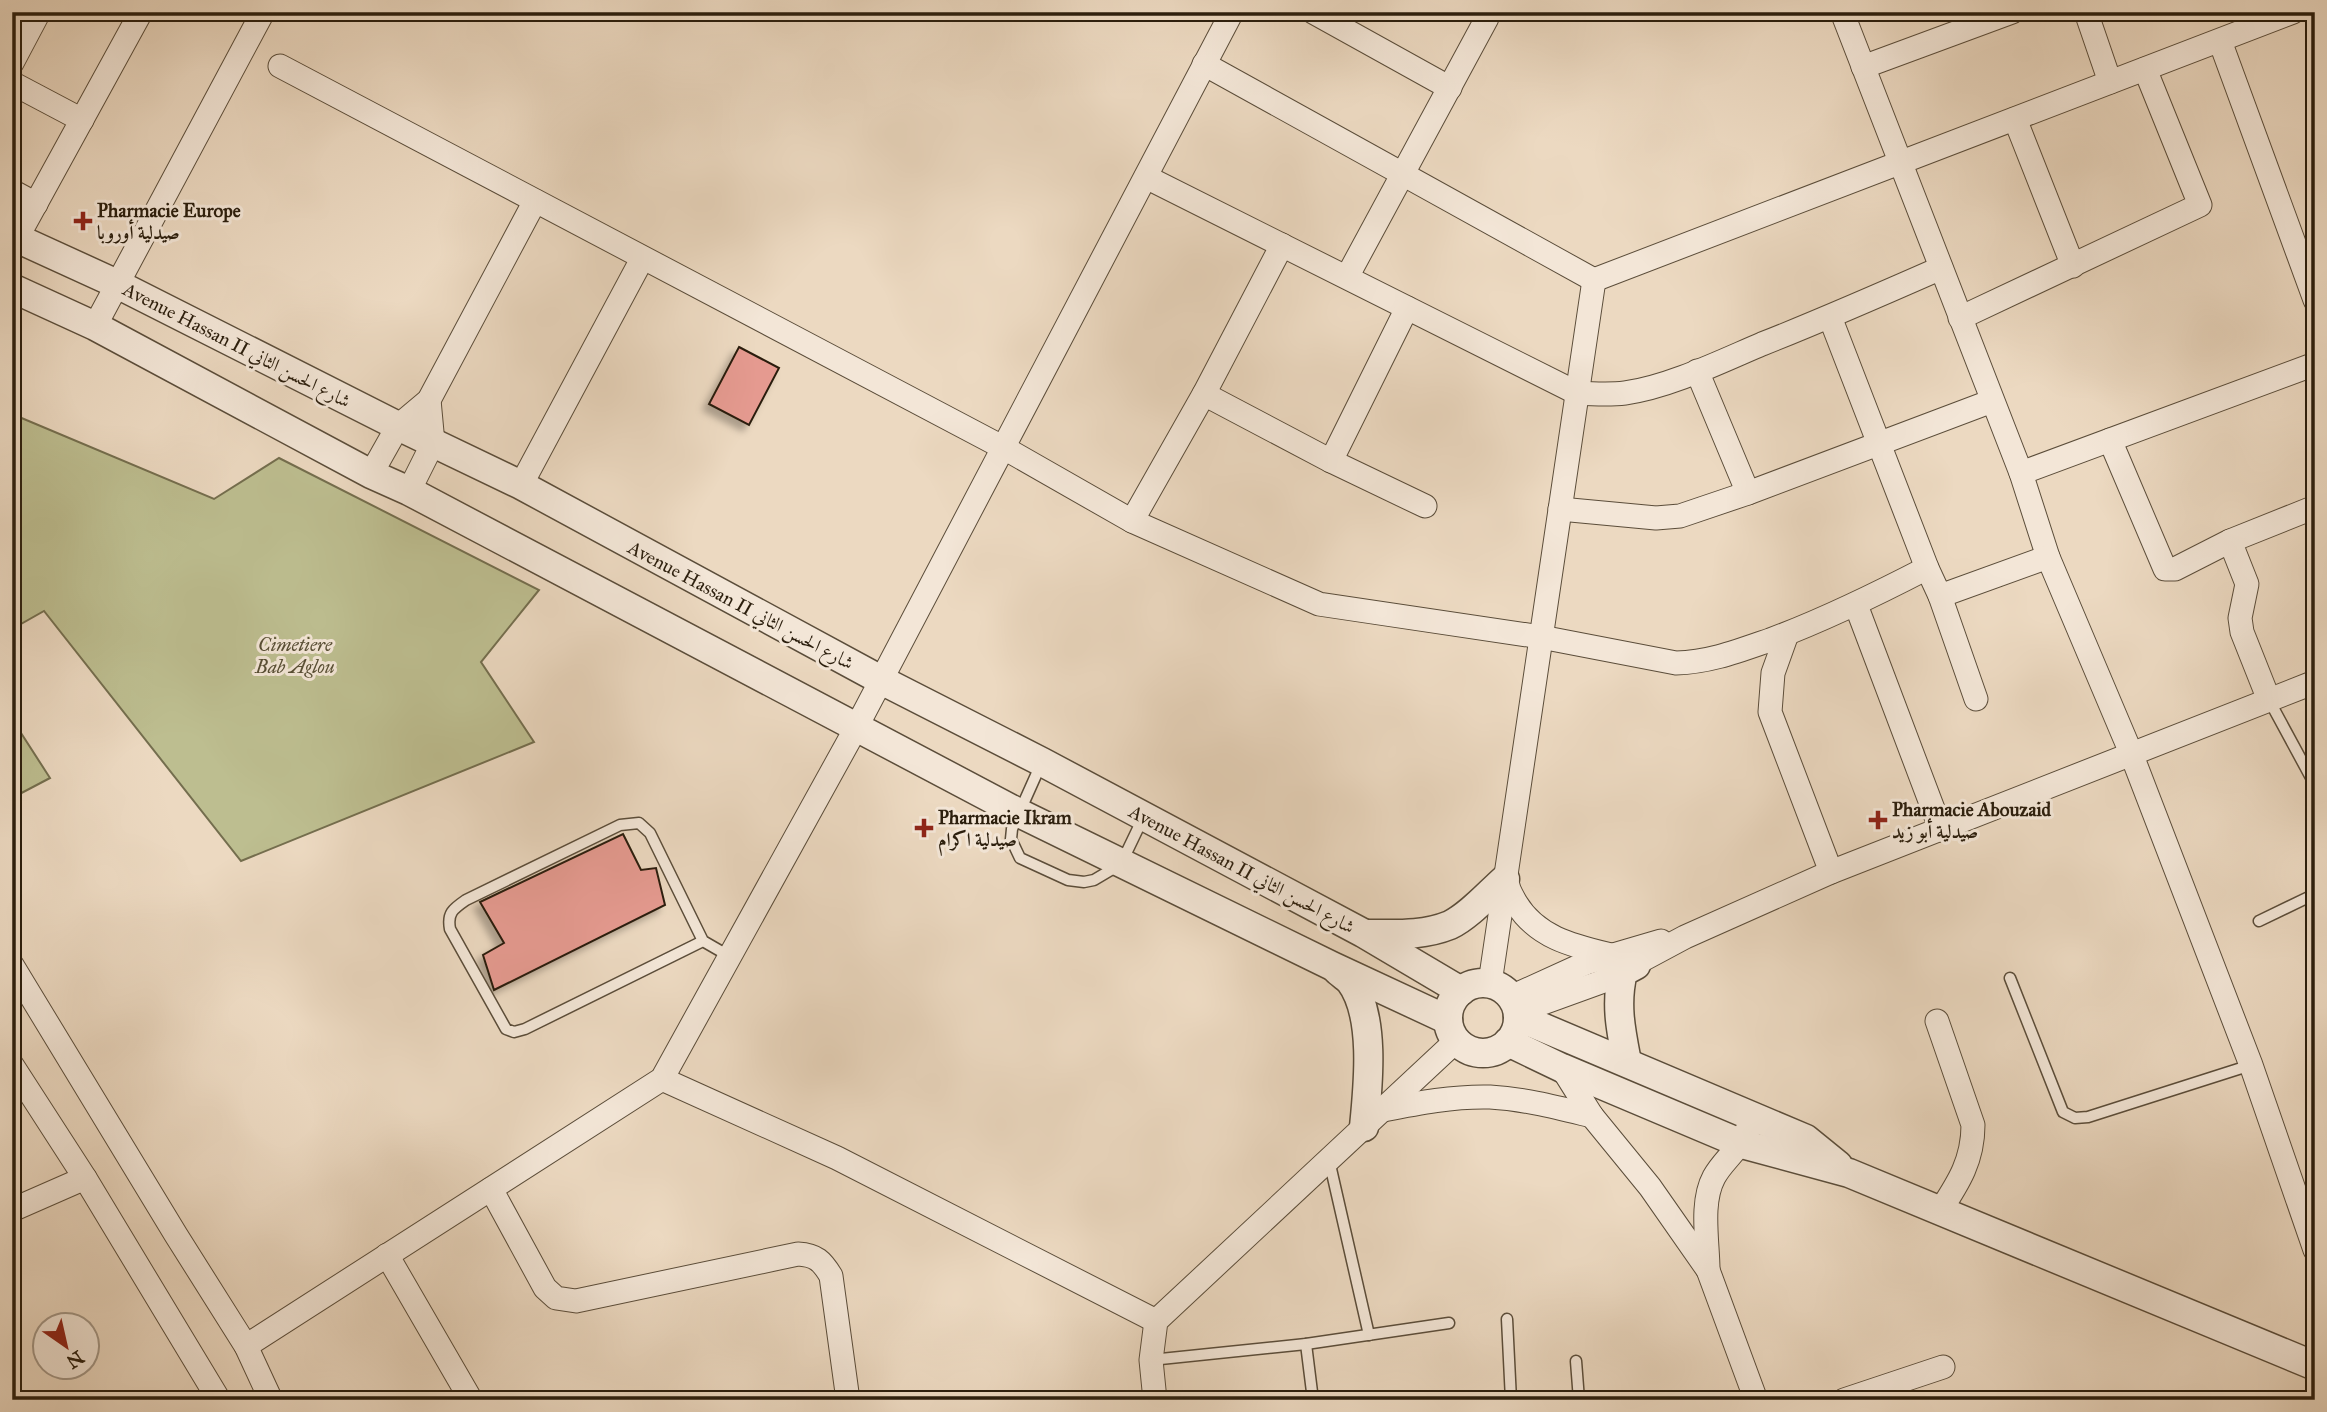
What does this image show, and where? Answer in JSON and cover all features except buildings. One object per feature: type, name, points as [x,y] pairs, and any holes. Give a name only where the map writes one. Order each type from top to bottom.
[{"type":"street","points":[[12,63],[39,12]]},
{"type":"street","points":[[15,237],[36,204],[141,12]]},
{"type":"street","points":[[95,326],[263,12]]},
{"type":"street","points":[[246,1346],[662,1079],[856,728],[1231,12]]},
{"type":"street","points":[[1313,12],[1450,88]]},
{"type":"street","points":[[1347,277],[1487,18],[1487,12]]},
{"type":"street","points":[[1842,12],[2021,473],[2049,557],[2131,753],[2251,1065],[2315,1250]]},
{"type":"street","points":[[1863,67],[2012,12]]},
{"type":"street","points":[[1204,64],[1594,280],[2293,12]]},
{"type":"street","points":[[2091,14],[2110,82]]},
{"type":"street","points":[[2220,41],[2315,300]]},
{"type":"street","points":[[280,66],[1004,448],[1132,521],[1319,604],[1541,637],[1676,663],[1698,662],[1787,634],[1856,606],[1927,568]]},
{"type":"street","points":[[1961,318],[2200,205],[2145,69]]},
{"type":"street","points":[[12,83],[82,120]]},
{"type":"street","points":[[2015,119],[2073,266]]},
{"type":"street","points":[[1146,177],[1577,393],[1629,393],[1697,371],[1941,268]]},
{"type":"street","points":[[12,191],[36,204]]},
{"type":"street","points":[[372,474],[398,426],[429,400],[535,201]]},
{"type":"street","name":"Avenue Hassan II شارع الحسن الثاني","points":[[15,237],[117,284],[521,485],[881,680],[1042,762],[1363,933],[1461,991]]},
{"type":"street","points":[[1132,521],[1204,394],[1282,245]]},
{"type":"street","points":[[521,485],[642,259]]},
{"type":"street","points":[[12,288],[95,326],[1019,813],[1332,966],[1452,1031],[1472,1052],[1485,1053],[1498,1050],[1509,1010],[1506,873],[1594,280]]},
{"type":"street","points":[[1331,461],[1407,308]]},
{"type":"street","points":[[1830,317],[1940,596],[1976,699]]},
{"type":"street","points":[[2021,473],[2315,363]]},
{"type":"street","points":[[1697,371],[1748,493]]},
{"type":"street","points":[[1204,394],[1331,461],[1425,506]]},
{"type":"street","points":[[409,491],[433,443],[429,400]]},
{"type":"street","points":[[1560,509],[1657,519],[1680,516],[1993,401]]},
{"type":"street","points":[[2110,440],[2165,569],[2175,569],[2230,541],[2315,507]]},
{"type":"street","points":[[2230,541],[2247,584],[2239,618],[2242,632],[2269,700]]},
{"type":"street","points":[[1940,596],[2049,557]]},
{"type":"street","points":[[1856,606],[1941,830]]},
{"type":"street","points":[[1787,634],[1773,673],[1770,712],[1831,873]]},
{"type":"street","points":[[1509,1010],[1567,995],[1624,960],[1685,937],[1831,873],[2315,682]]},
{"type":"street","points":[[1363,933],[1409,935],[1451,924],[1506,873]]},
{"type":"street","points":[[1506,873],[1507,887],[1524,915],[1536,928],[1568,944],[1624,960]]},
{"type":"street","points":[[1624,960],[1618,1019],[1627,1062]]},
{"type":"street","points":[[12,965],[246,1346],[271,1400]]},
{"type":"street","points":[[1332,966],[1350,981],[1365,1020],[1373,1119]]},
{"type":"street","points":[[1155,1400],[1151,1360],[1156,1321],[1373,1119],[1452,1031],[1451,1004],[1461,991],[1480,983],[1509,1010],[1562,1068],[1592,1116],[1650,1187],[1709,1270],[1756,1400]]},
{"type":"street","points":[[1509,1010],[1806,1139],[1849,1173]]},
{"type":"street","points":[[1937,1021],[1973,1125],[1973,1139],[1964,1174],[1940,1211]]},
{"type":"street","points":[[12,1065],[85,1178],[219,1400]]},
{"type":"street","points":[[1562,1068],[1742,1144],[1849,1173],[2315,1366]]},
{"type":"street","points":[[662,1079],[837,1158],[1156,1321]]},
{"type":"street","points":[[1373,1119],[1459,1097],[1492,1097],[1592,1116]]},
{"type":"street","points":[[1709,1270],[1707,1212],[1711,1186],[1721,1167],[1742,1144],[1753,1118]]},
{"type":"street","points":[[12,1210],[85,1178]]},
{"type":"street","points":[[491,1189],[545,1288],[556,1298],[576,1301],[798,1254],[813,1254],[824,1263],[831,1276],[848,1400]]},
{"type":"street","points":[[387,1255],[471,1400]]},
{"type":"street","points":[[1844,1400],[1943,1367]]},
{"type":"lane","points":[[2269,700],[2315,785]]},
{"type":"lane","points":[[1042,762],[1012,829],[1011,839],[1020,858],[1068,880],[1094,880],[1121,864],[1144,817]]},
{"type":"lane","points":[[703,941],[514,1032],[506,1029],[450,929],[448,920],[451,910],[466,900],[620,825],[639,823],[650,833],[703,941],[729,956]]},
{"type":"lane","points":[[2259,921],[2315,894]]},
{"type":"lane","points":[[2010,978],[2063,1112],[2075,1118],[2088,1117],[2251,1065]]},
{"type":"lane","points":[[1329,1160],[1369,1335]]},
{"type":"lane","points":[[1507,1319],[1511,1400]]},
{"type":"lane","points":[[1151,1360],[1306,1344],[1449,1323]]},
{"type":"lane","points":[[1306,1344],[1313,1400]]},
{"type":"lane","points":[[1576,1361],[1578,1400]]},
{"type":"green space","name":"Cimetiere Bab Aglou","points":[[12,414],[214,499],[279,458],[539,590],[481,662],[534,742],[241,861],[44,611],[12,629]]},
{"type":"green space","points":[[12,719],[50,778],[12,798]]},
{"type":"place","name":"Pharmacie Europe صيدلية أوروبا","points":[[83,221]]},
{"type":"place","name":"Pharmacie Abouzaid صيدلية أبو زيد","points":[[1878,820]]},
{"type":"place","name":"Pharmacie Ikram صيدلية اكرام","points":[[924,828]]}]
